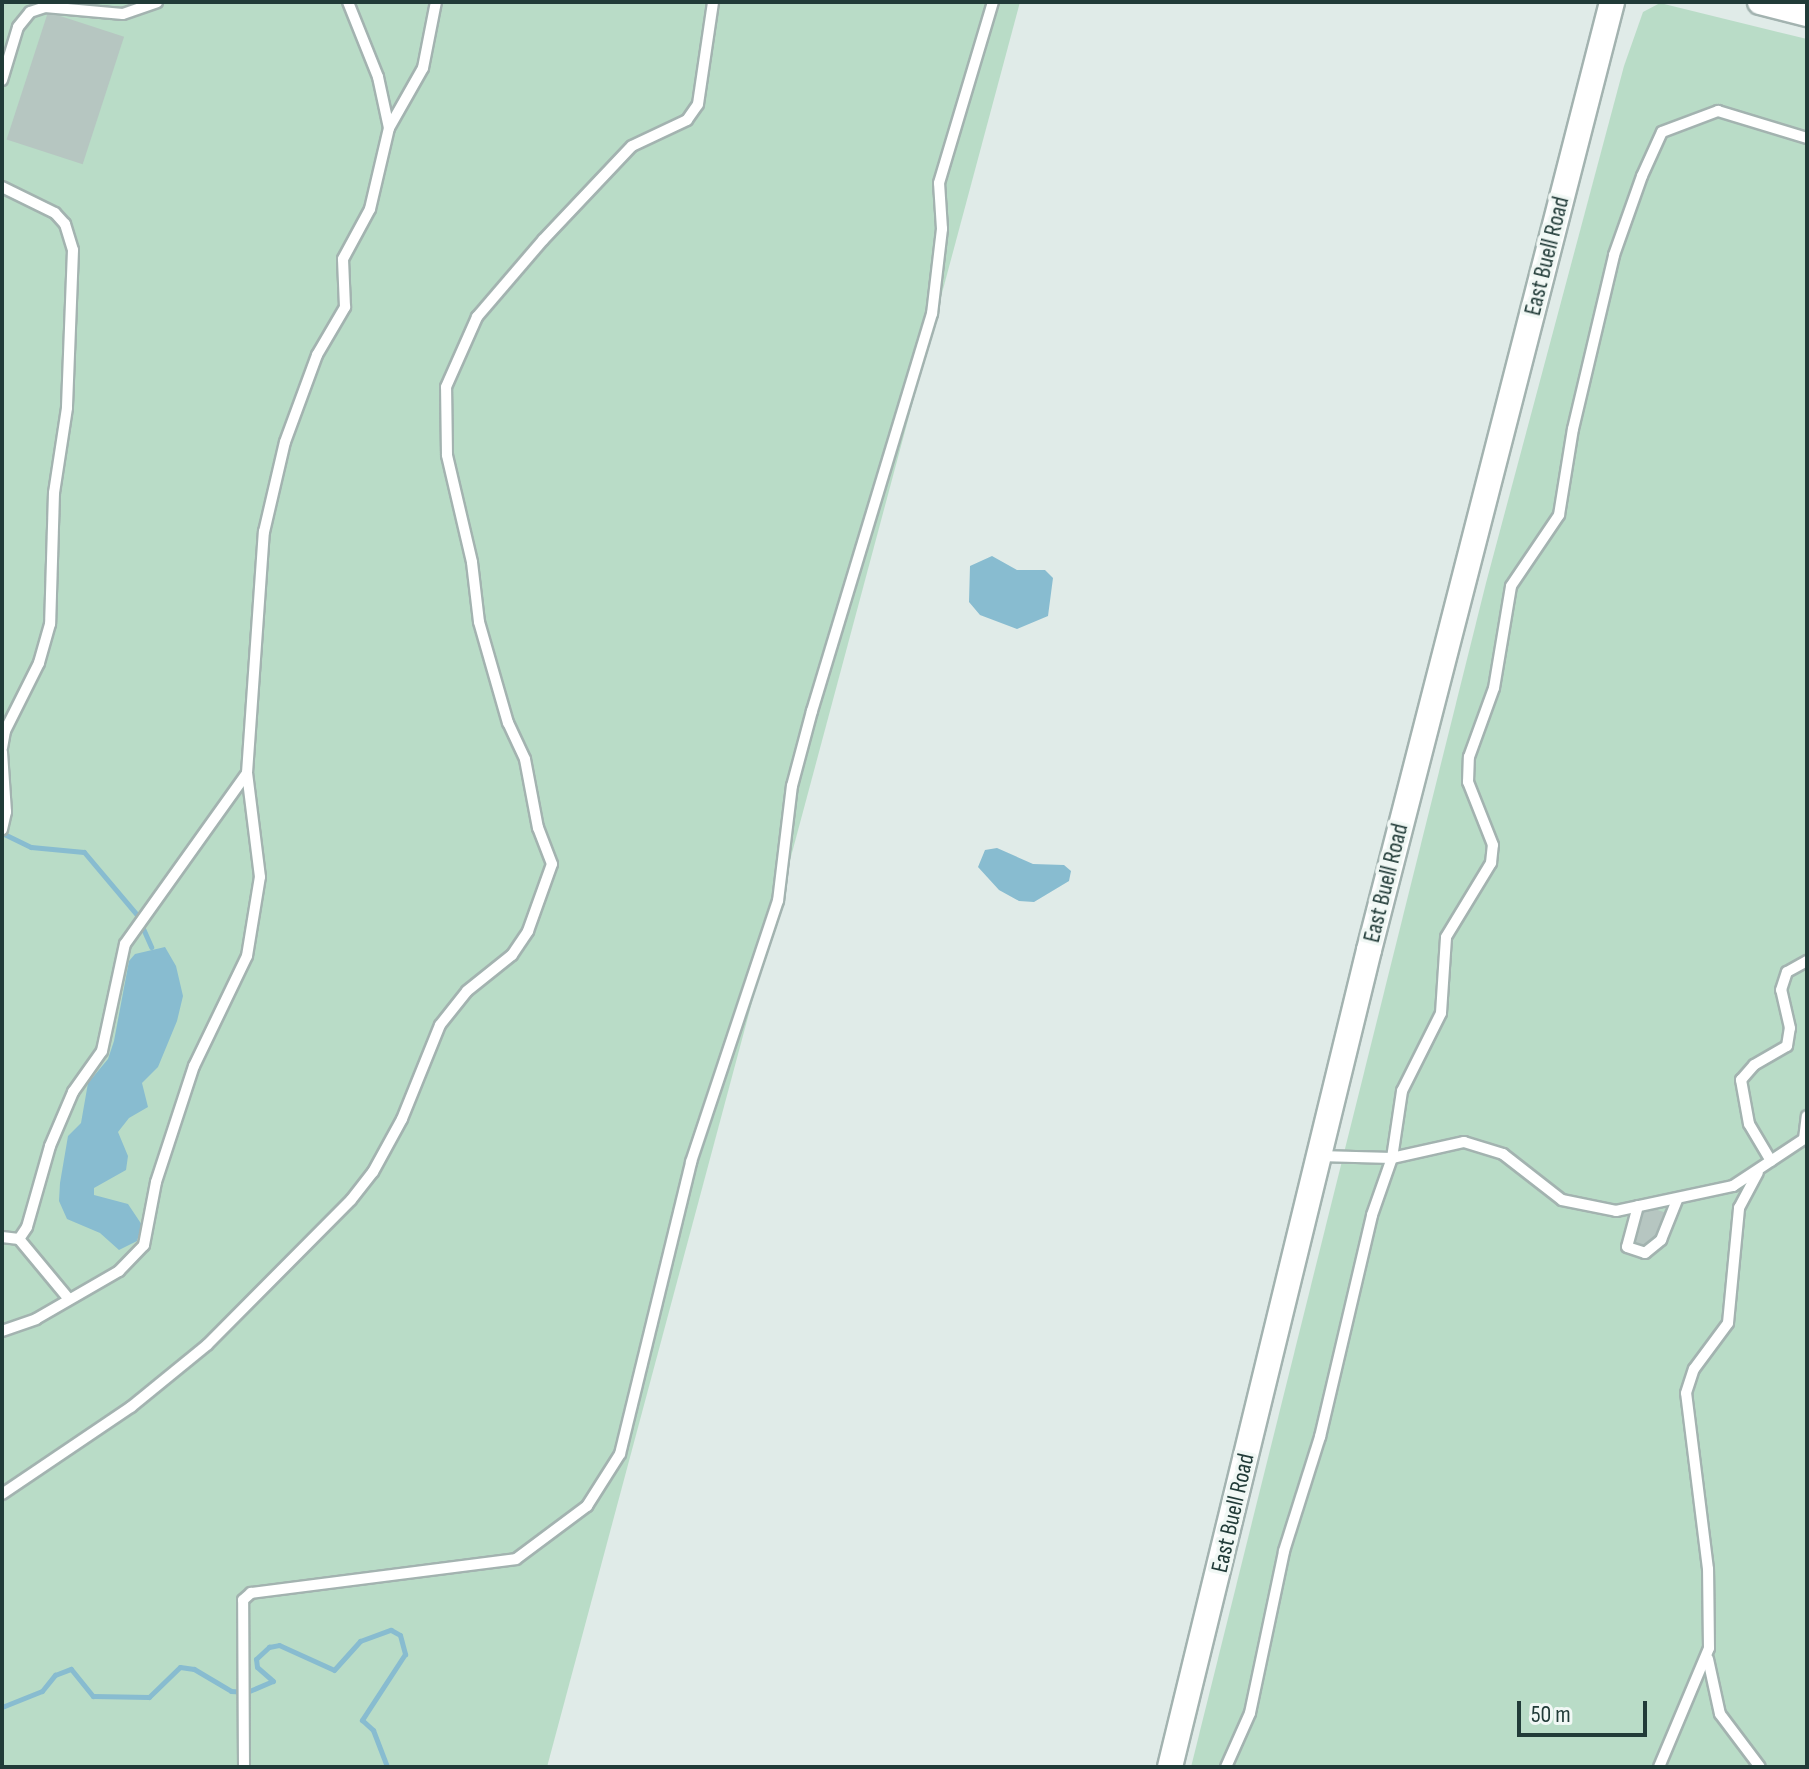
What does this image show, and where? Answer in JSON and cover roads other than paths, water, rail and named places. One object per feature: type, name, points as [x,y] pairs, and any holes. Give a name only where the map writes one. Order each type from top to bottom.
[{"type":"street","name":"East Buell Road","points":[[1170,1767],[1319,1156],[1612,2]]},
{"type":"street","points":[[1760,2],[1807,14]]},
{"type":"lane","points":[[2,80],[18,27],[30,12],[45,7],[123,14],[157,2]]},
{"type":"lane","points":[[348,2],[378,77],[389,128]]},
{"type":"lane","points":[[2,1331],[36,1319],[119,1271],[144,1245],[156,1182],[194,1066],[247,956],[260,877],[247,773],[264,532],[285,442],[317,355],[345,307],[343,259],[370,209],[389,128],[423,68],[436,2]]},
{"type":"lane","points":[[2,1494],[131,1407],[207,1345],[351,1200],[402,1119],[440,1025],[467,991],[512,955],[528,931],[552,864],[538,828],[525,759],[508,723],[479,622],[472,562],[447,455],[446,387],[477,317],[543,240],[632,146],[687,120],[698,104],[713,2]]},
{"type":"lane","points":[[244,1767],[243,1600],[251,1593],[516,1559],[587,1506],[620,1454],[691,1162],[778,901],[792,786],[812,711],[929,324],[942,229],[939,183],[993,2]]},
{"type":"lane","points":[[1226,1767],[1250,1713],[1284,1551],[1320,1437],[1375,1203],[1392,1158],[1405,1078],[1441,1013],[1443,948],[1449,927],[1476,892],[1493,854],[1467,774],[1494,688],[1507,600],[1520,568],[1559,515],[1573,429],[1614,255],[1656,141],[1691,118],[1718,111],[1807,138]]},
{"type":"lane","points":[[2,187],[55,213],[70,236],[73,259],[50,624],[39,663],[5,731],[2,750],[6,812],[2,830]]},
{"type":"lane","points":[[19,1239],[73,1092],[102,1051],[125,944],[247,773]]},
{"type":"lane","points":[[1771,1161],[1749,1124],[1741,1080],[1754,1065],[1787,1046],[1790,1028],[1781,990],[1787,972],[1807,961]]},
{"type":"lane","points":[[1319,1156],[1392,1158],[1464,1142],[1503,1154],[1562,1200],[1616,1211],[1714,1193],[1758,1173],[1805,1138],[1807,1116]]},
{"type":"lane","points":[[1758,1173],[1739,1208],[1728,1323],[1694,1369],[1686,1393],[1708,1569],[1708,1657],[1720,1714],[1760,1767]]},
{"type":"lane","points":[[1638,1206],[1627,1247],[1645,1253],[1657,1246],[1677,1200]]},
{"type":"lane","points":[[2,1237],[19,1239],[68,1298]]},
{"type":"lane","points":[[1659,1767],[1708,1657]]},
{"type":"water","points":[[992,556],[1017,570],[1045,570],[1053,578],[1048,616],[1017,629],[980,615],[969,602],[970,566]]},
{"type":"water","points":[[997,848],[1033,864],[1064,865],[1071,871],[1069,881],[1034,902],[1019,901],[999,890],[978,867],[985,850]]},
{"type":"water","points":[[165,947],[176,966],[183,996],[177,1021],[158,1067],[142,1083],[148,1107],[129,1118],[118,1132],[128,1156],[126,1170],[94,1188],[94,1195],[128,1204],[142,1225],[137,1241],[119,1250],[100,1233],[67,1219],[59,1201],[60,1183],[68,1136],[81,1123],[88,1083],[108,1059],[114,1041],[129,961],[135,954]]},
{"type":"waterway","points":[[2,833],[31,847],[84,852],[137,915],[151,947]]},
{"type":"waterway","points":[[2,1707],[42,1691],[55,1675],[71,1669],[93,1696],[149,1697],[180,1667],[194,1669],[231,1691],[247,1692],[273,1681],[257,1667],[256,1659],[269,1647],[279,1645],[334,1670],[360,1641],[391,1630],[400,1635],[405,1654],[362,1720],[373,1730],[387,1767]]}]
